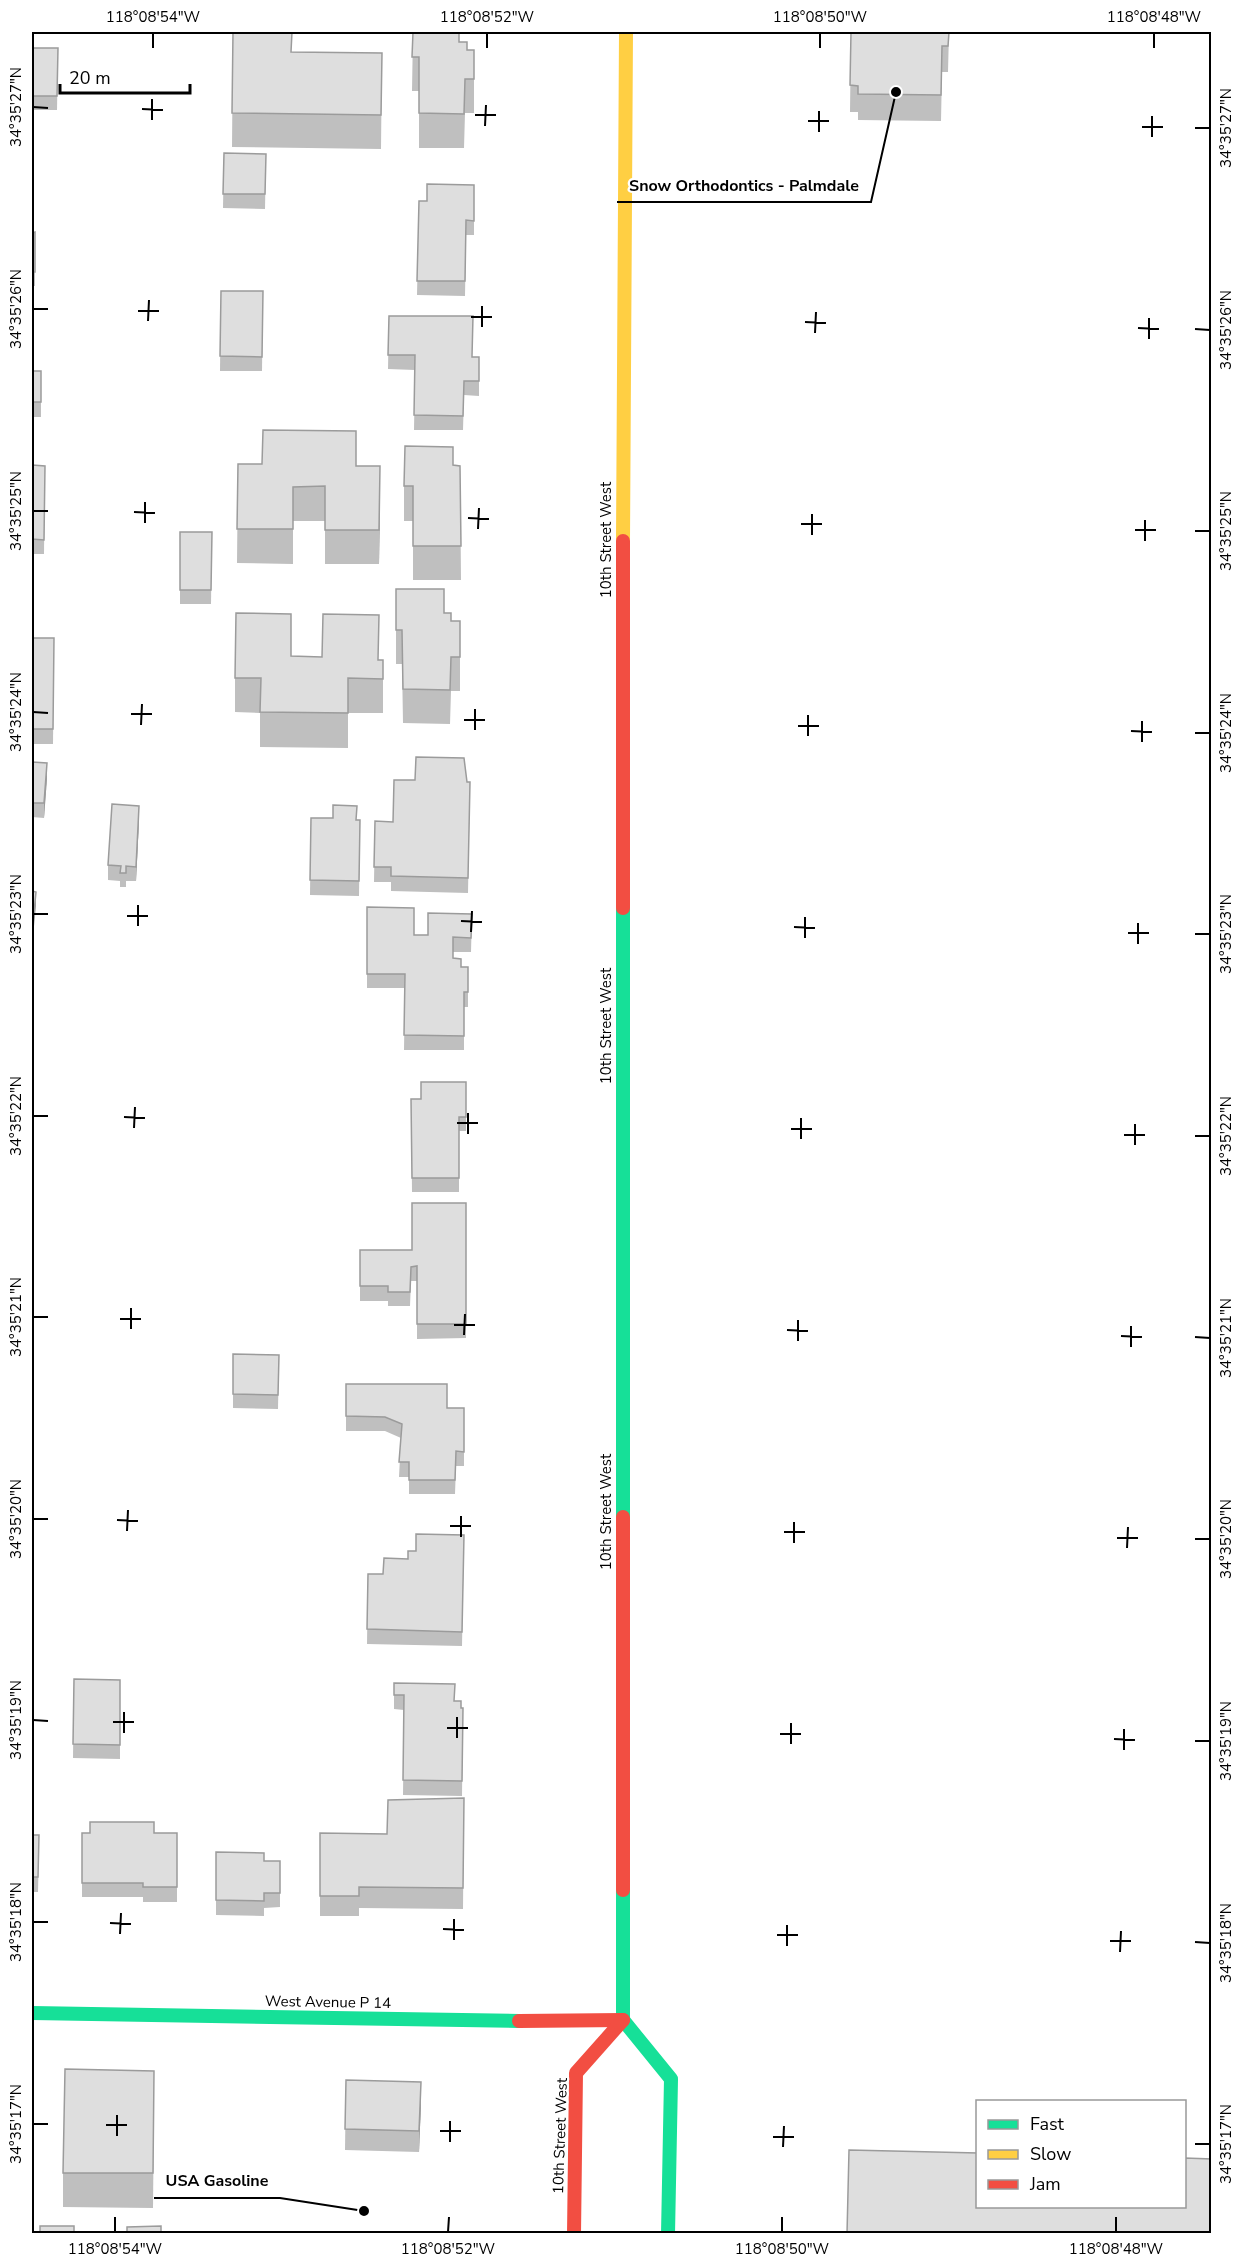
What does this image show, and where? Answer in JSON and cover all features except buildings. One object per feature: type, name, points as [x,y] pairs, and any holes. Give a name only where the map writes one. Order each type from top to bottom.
[{"type":"main road","name":"10th Street West","points":[[574,2234],[576,2073],[623,2020],[622,612],[626,32]]},
{"type":"main road","name":"West Avenue P 14","points":[[32,2013],[465,2021],[623,2020]]},
{"type":"main road","points":[[623,2020],[671,2079],[668,2234]]},
{"type":"traffic: fast","points":[[623,908],[623,1517]]},
{"type":"traffic: fast","points":[[623,1890],[623,2020],[671,2079],[668,2234]]},
{"type":"traffic: fast","points":[[32,2013],[519,2021]]},
{"type":"traffic: slow","points":[[623,541],[626,32]]},
{"type":"traffic: jam","points":[[623,541],[623,908]]},
{"type":"traffic: jam","points":[[623,1517],[623,1890]]},
{"type":"traffic: jam","points":[[519,2021],[623,2020]]},
{"type":"traffic: jam","points":[[574,2234],[576,2073],[623,2020]]},
{"type":"place","name":"Snow Orthodontics - Palmdale","points":[[896,92]]},
{"type":"place","name":"USA Gasoline","points":[[364,2211]]}]
